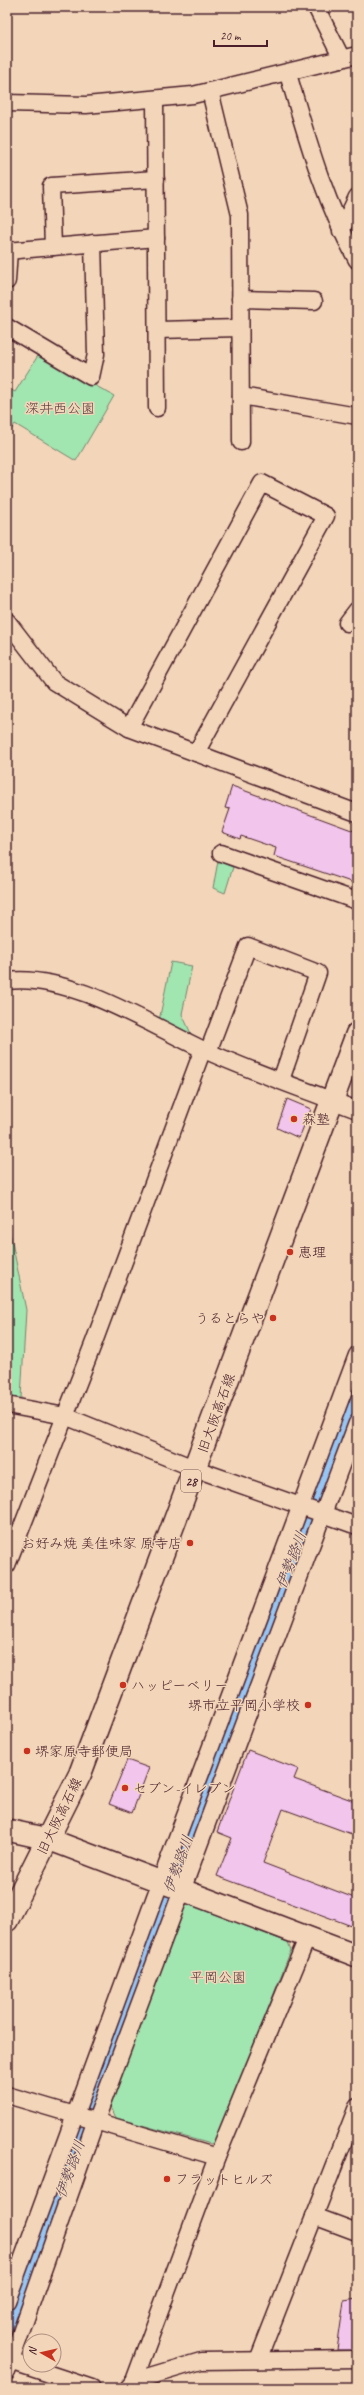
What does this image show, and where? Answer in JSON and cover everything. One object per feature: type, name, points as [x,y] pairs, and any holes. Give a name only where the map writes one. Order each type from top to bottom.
[{"type":"main road","name":"旧大阪高石線","points":[[7,1920],[80,1774],[196,1469],[357,1034]]},
{"type":"street","points":[[7,103],[86,105],[193,95],[352,60],[316,7]]},
{"type":"street","points":[[288,74],[315,166],[341,231],[357,260]]},
{"type":"street","points":[[210,91],[240,216],[241,442]]},
{"type":"street","points":[[155,99],[158,408]]},
{"type":"street","points":[[53,247],[51,186],[156,180]]},
{"type":"street","points":[[341,231],[357,197]]},
{"type":"street","points":[[7,281],[8,250],[156,238]]},
{"type":"street","points":[[7,327],[91,377],[96,354],[93,243]]},
{"type":"street","points":[[240,299],[314,301]]},
{"type":"street","points":[[157,330],[240,328]]},
{"type":"street","points":[[241,396],[357,416]]},
{"type":"street","points":[[129,728],[262,483],[326,516],[196,753]]},
{"type":"street","points":[[347,623],[357,610]]},
{"type":"street","points":[[7,621],[54,682],[129,728],[357,813]]},
{"type":"street","points":[[221,853],[357,901]]},
{"type":"street","points":[[7,1565],[205,1050],[248,946],[318,972],[281,1080]]},
{"type":"street","points":[[7,981],[23,979],[70,988],[113,1004],[205,1050],[357,1110]]},
{"type":"street","points":[[7,2300],[76,2115],[171,1887],[311,1510],[357,1355]]},
{"type":"street","points":[[7,1405],[65,1416],[196,1469],[357,1526]]},
{"type":"street","points":[[92,2388],[9,2363],[95,2120],[171,1887],[311,1510],[357,1426]]},
{"type":"street","points":[[7,1830],[48,1840],[357,1956]]},
{"type":"street","points":[[131,2384],[217,2157],[307,1938]]},
{"type":"street","points":[[7,2095],[217,2157]]},
{"type":"street","points":[[258,2360],[357,2107]]},
{"type":"street","points":[[314,2216],[357,2232]]},
{"type":"street","points":[[131,2384],[201,2361],[357,2360]]},
{"type":"green space","name":"深井西公園","points":[[39,354],[114,396],[76,461],[15,424],[7,436],[7,388],[15,392]]},
{"type":"green space","points":[[218,861],[233,867],[225,893],[213,888]]},
{"type":"green space","points":[[171,962],[192,966],[182,1014],[193,1038],[159,1021]]},
{"type":"green space","points":[[7,1218],[26,1310],[21,1398],[7,1399]]},
{"type":"green space","name":"平岡公園","points":[[190,1905],[288,1942],[291,1950],[217,2140],[211,2144],[116,2118],[110,2105],[182,1907]]},
{"type":"building","points":[[232,786],[357,832],[357,884],[274,856],[276,848],[241,836],[240,839],[222,832],[230,809],[225,808]]},
{"type":"building","name":"森塾","points":[[287,1099],[311,1109],[299,1138],[277,1128]]},
{"type":"building","points":[[248,1750],[298,1769],[294,1779],[357,1802],[357,1836],[283,1809],[263,1863],[357,1899],[357,1928],[217,1876],[232,1838],[217,1832]]},
{"type":"building","points":[[127,1760],[149,1768],[132,1813],[109,1804]]},
{"type":"building","points":[[357,2299],[357,2350],[337,2350],[344,2301]]},
{"type":"waterway","name":"伊勢路川","points":[[7,2345],[222,1740],[357,1385]]},
{"type":"place","name":"森塾","points":[[294,1119]]},
{"type":"place","name":"恵理","points":[[290,1252]]},
{"type":"place","name":"うるとらや","points":[[273,1318]]},
{"type":"place","name":"お好み焼 美佳味家 原寺店","points":[[190,1543]]},
{"type":"place","name":"ハッピーベリー","points":[[123,1685]]},
{"type":"place","name":"堺市立平岡小学校","points":[[308,1705]]},
{"type":"place","name":"堺家原寺郵便局","points":[[27,1751]]},
{"type":"place","name":"セブン-イレブン","points":[[125,1788]]},
{"type":"place","name":"フラットヒルズ","points":[[167,2179]]}]
